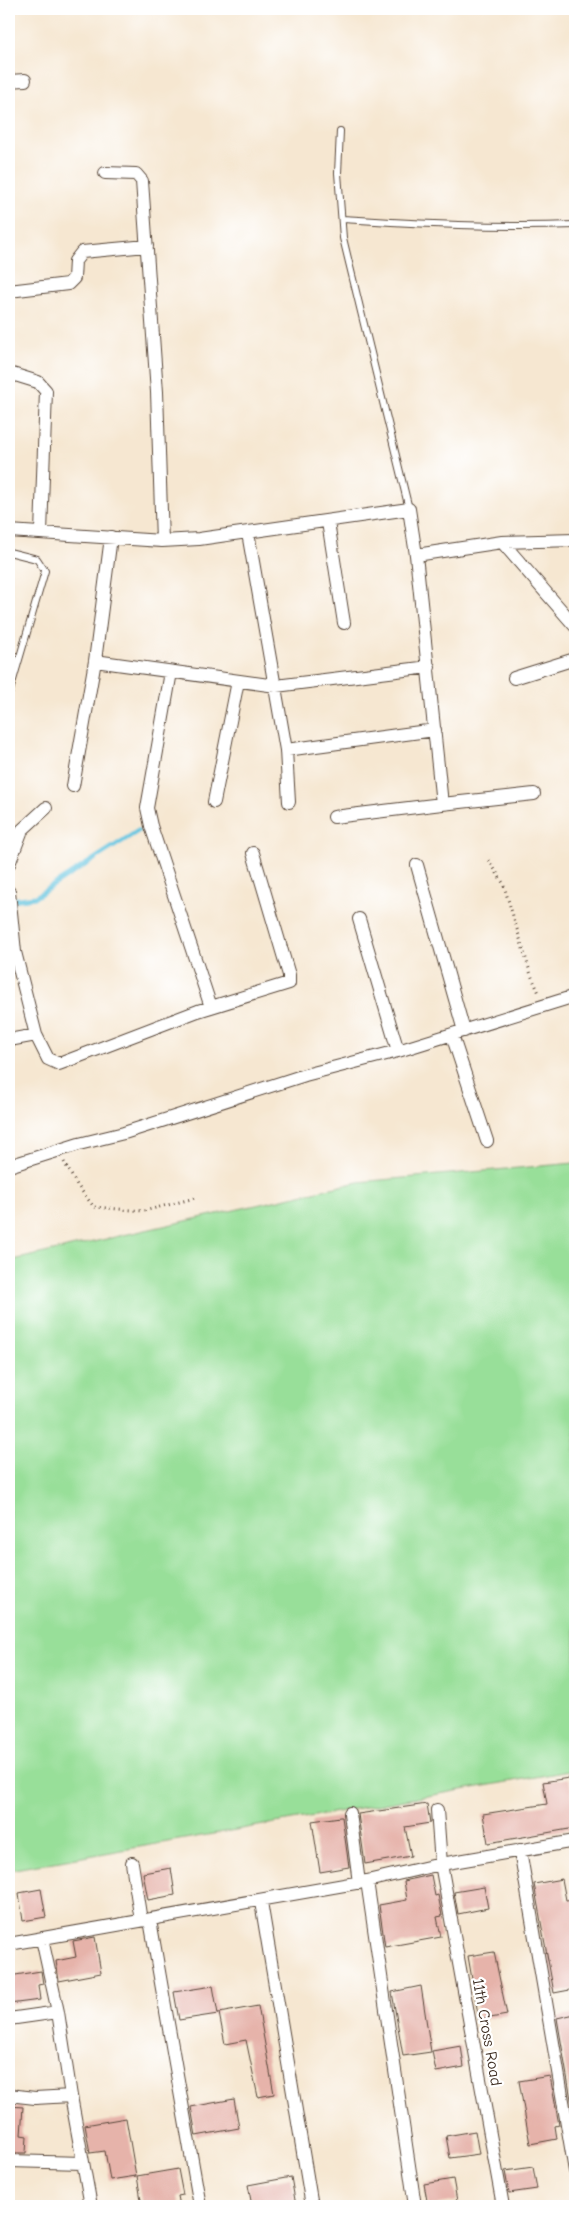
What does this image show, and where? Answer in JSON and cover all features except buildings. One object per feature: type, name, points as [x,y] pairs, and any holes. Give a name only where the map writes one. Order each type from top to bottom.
[{"type":"street","points":[[9,81],[25,80]]},
{"type":"street","points":[[105,173],[136,174],[142,182],[157,392],[162,542]]},
{"type":"street","points":[[9,290],[68,284],[74,278],[75,261],[82,252],[147,246]]},
{"type":"street","points":[[9,373],[38,382],[46,391],[41,533]]},
{"type":"street","points":[[9,531],[162,542],[248,533],[409,509],[429,667],[442,804]]},
{"type":"street","points":[[328,522],[344,622]]},
{"type":"street","points":[[248,533],[286,750],[289,802]]},
{"type":"street","points":[[73,786],[95,661],[111,537]]},
{"type":"street","points":[[416,555],[502,542],[575,540]]},
{"type":"street","points":[[502,542],[575,626]]},
{"type":"street","points":[[514,678],[575,660]]},
{"type":"street","points":[[95,661],[276,686],[429,667]]},
{"type":"street","points":[[171,672],[147,808],[151,826],[211,1007]]},
{"type":"street","points":[[214,802],[238,681]]},
{"type":"street","points":[[286,750],[435,730]]},
{"type":"street","points":[[334,817],[534,794]]},
{"type":"street","points":[[9,864],[22,830],[46,808]]},
{"type":"street","points":[[9,892],[12,952],[36,1035],[48,1059],[59,1064],[211,1007],[289,983],[289,975],[253,852]]},
{"type":"street","points":[[417,865],[458,1033],[487,1141]]},
{"type":"street","points":[[359,919],[398,1051]]},
{"type":"street","points":[[9,1166],[124,1133],[305,1075],[398,1051],[575,996]]},
{"type":"street","points":[[9,1040],[36,1035]]},
{"type":"street","name":"11th Cross Road","points":[[437,1810],[440,1864],[503,2206]]},
{"type":"street","points":[[350,1813],[363,1882],[415,2206]]},
{"type":"street","points":[[9,1944],[261,1902],[363,1882],[440,1864],[575,1840]]},
{"type":"street","points":[[520,1850],[575,2171]]},
{"type":"street","points":[[132,1863],[146,1920],[200,2206]]},
{"type":"street","points":[[261,1902],[312,2206]]},
{"type":"street","points":[[42,1939],[58,2012],[91,2206]]},
{"type":"street","points":[[9,2019],[58,2012]]},
{"type":"street","points":[[9,2095],[34,2098],[71,2096]]},
{"type":"street","points":[[9,2161],[83,2163]]},
{"type":"lane","points":[[340,132],[338,173],[343,238],[409,509]]},
{"type":"lane","points":[[342,219],[439,226],[575,225]]},
{"type":"lane","points":[[9,552],[37,559],[45,571],[9,694]]},
{"type":"path","points":[[489,860],[503,882],[531,975],[538,992],[549,1005]]},
{"type":"path","points":[[58,1151],[78,1185],[94,1207],[144,1211],[195,1198]]},
{"type":"green space","points":[[575,1163],[575,1770],[9,1870],[9,1261],[358,1182]]},
{"type":"waterway","points":[[11,900],[35,897],[138,831]]}]
